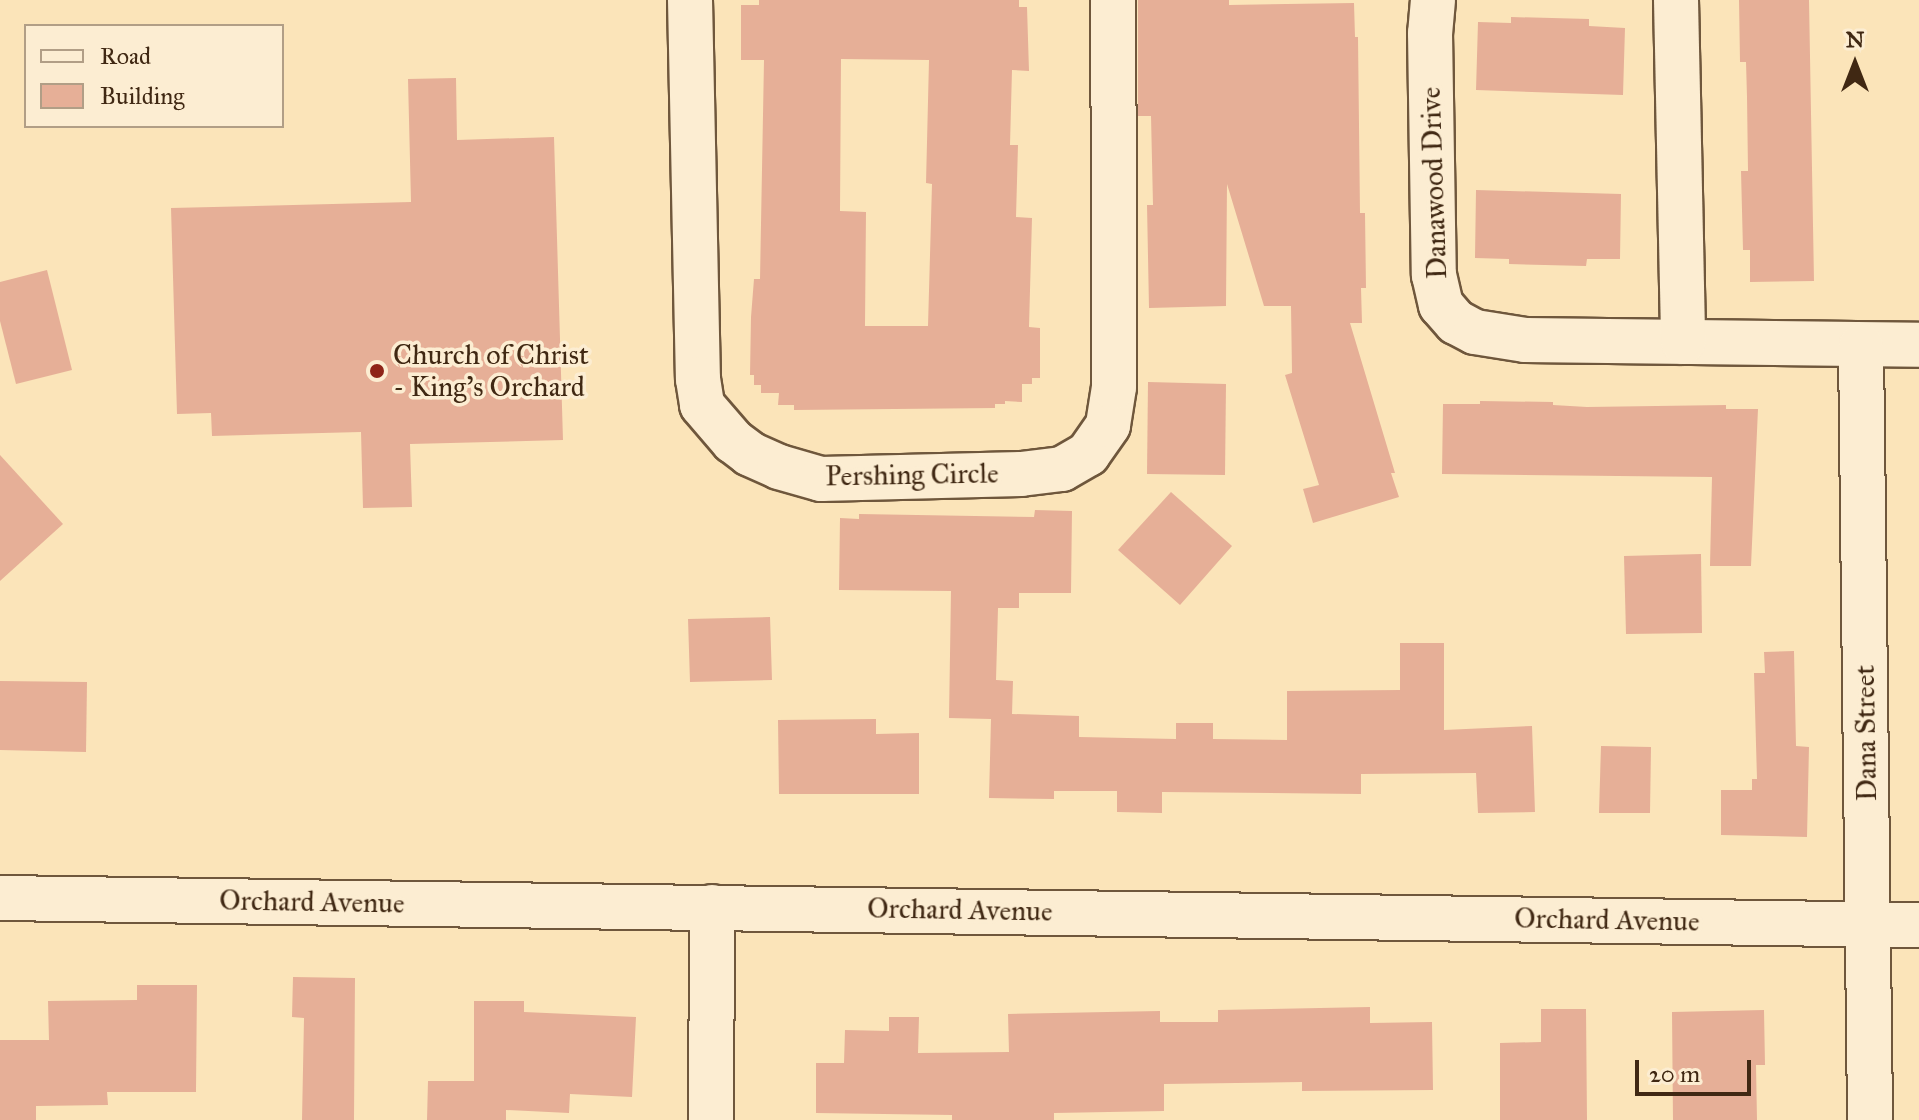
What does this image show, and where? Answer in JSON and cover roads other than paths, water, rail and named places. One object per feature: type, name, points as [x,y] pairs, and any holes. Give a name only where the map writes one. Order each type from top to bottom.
[{"type":"street","name":"Pershing Circle","points":[[690,0],[698,379],[702,405],[733,441],[750,454],[779,467],[821,479],[1021,474],[1062,469],[1088,454],[1108,425],[1114,387],[1113,0]]},
{"type":"street","name":"Danawood Drive","points":[[1433,0],[1430,33],[1434,275],[1441,305],[1466,327],[1525,340],[1919,345]]},
{"type":"street","points":[[1676,0],[1683,342]]},
{"type":"street","name":"Dana Street","points":[[1861,346],[1870,1120]]},
{"type":"street","name":"Orchard Avenue","points":[[0,898],[1919,925]]},
{"type":"street","points":[[711,1120],[712,907]]},
{"type":"place","name":"Church of Christ - King's Orchard","points":[[377,371]]}]
